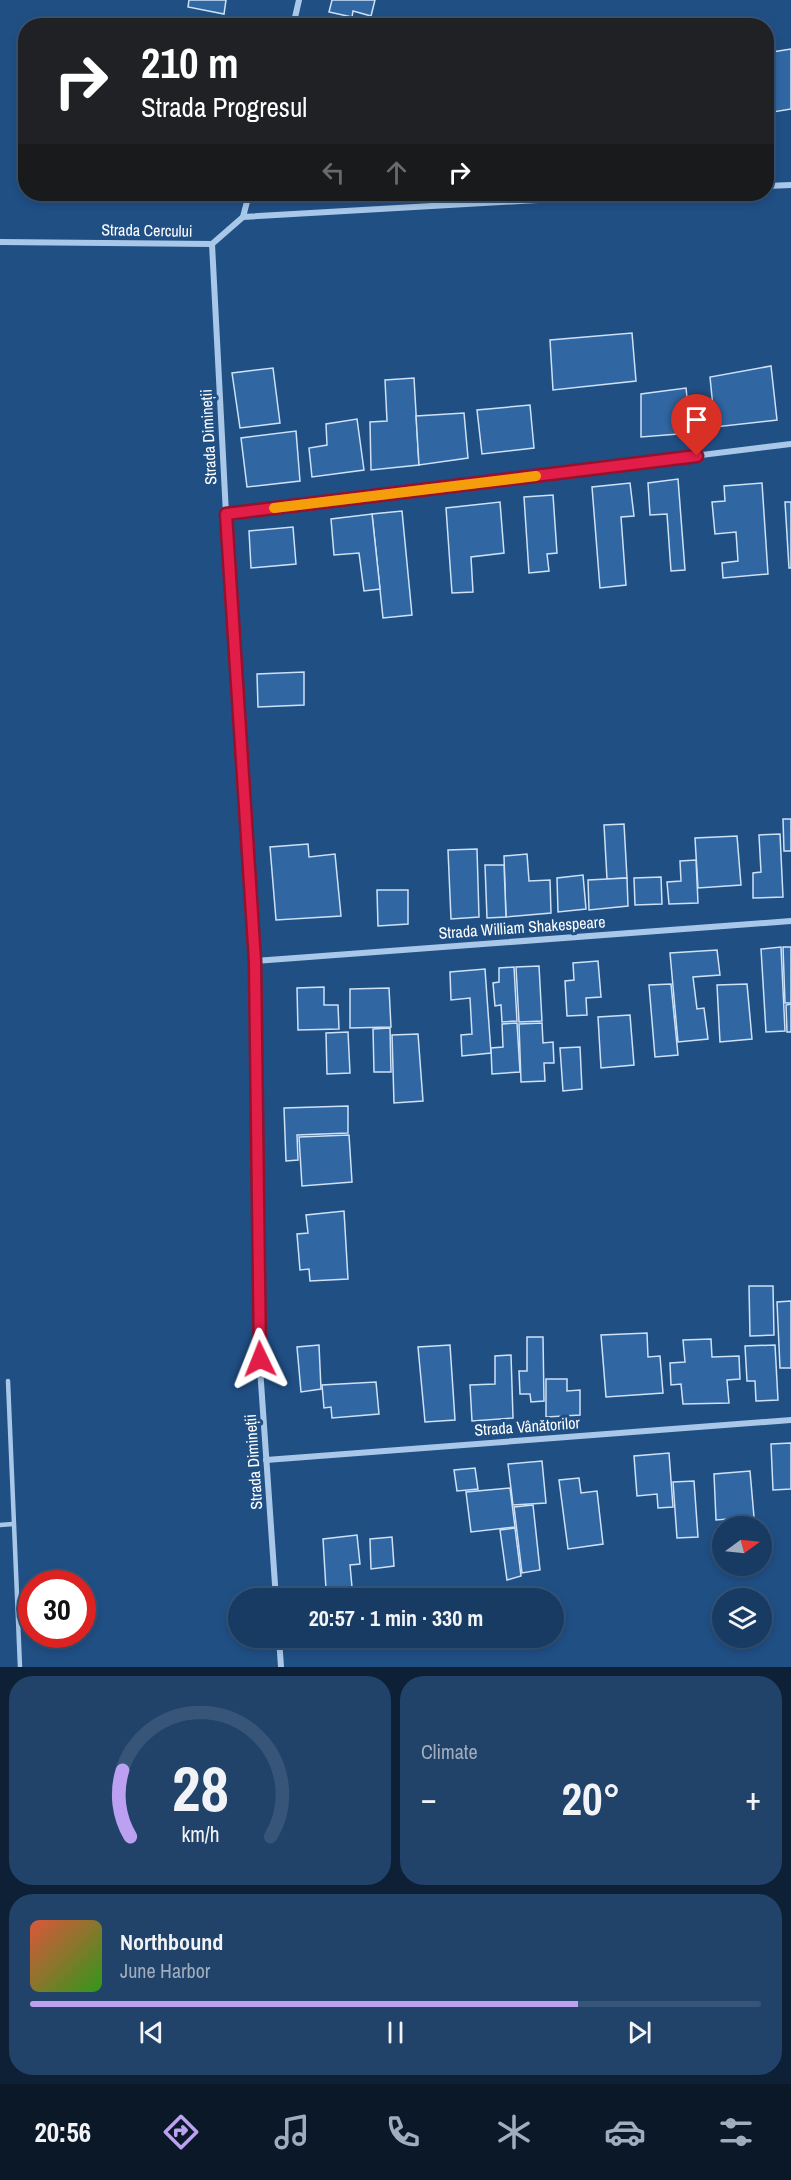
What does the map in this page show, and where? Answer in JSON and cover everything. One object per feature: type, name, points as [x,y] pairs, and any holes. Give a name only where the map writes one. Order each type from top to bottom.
[{"type":"street","points":[[294,18],[299,0]]},
{"type":"street","points":[[774,186],[791,185]]},
{"type":"street","points":[[247,201],[243,217],[521,201]]},
{"type":"street","name":"Strada Cercului","points":[[0,242],[212,244],[243,217]]},
{"type":"street","name":"Strada Dimineții","points":[[212,244],[226,514],[255,961],[258,1339],[275,1588]]},
{"type":"street","points":[[226,514],[791,444]]},
{"type":"street","name":"Strada William Shakespeare","points":[[255,961],[791,921]]},
{"type":"street","name":"Strada Vânătorilor","points":[[266,1460],[791,1419]]},
{"type":"street","points":[[280,1648],[282,1667]]},
{"type":"lane","points":[[8,1381],[20,1667]]},
{"type":"lane","points":[[0,1525],[13,1524]]},
{"type":"building","points":[[189,0],[226,0],[224,14],[188,7]]},
{"type":"building","points":[[332,0],[375,0],[371,16],[353,11],[352,17],[329,12]]},
{"type":"building","points":[[791,49],[791,109],[774,112],[774,52]]},
{"type":"building","points":[[632,333],[636,381],[553,390],[550,340]]},
{"type":"building","points":[[771,366],[777,420],[715,427],[710,377]]},
{"type":"building","points":[[273,368],[280,423],[240,428],[232,373]]},
{"type":"building","points":[[414,378],[419,465],[371,470],[370,422],[387,421],[385,380]]},
{"type":"building","points":[[686,388],[691,433],[641,437],[641,394]]},
{"type":"building","points":[[530,405],[534,448],[482,454],[477,410]]},
{"type":"building","points":[[464,413],[468,458],[419,465],[416,416]]},
{"type":"building","points":[[357,419],[364,470],[312,477],[309,448],[327,445],[326,424]]},
{"type":"building","points":[[296,431],[300,481],[247,487],[241,438]]},
{"type":"building","points":[[678,479],[685,570],[671,571],[667,514],[650,515],[648,483]]},
{"type":"building","points":[[630,483],[634,516],[621,517],[626,585],[600,588],[592,487]]},
{"type":"building","points":[[762,483],[768,574],[723,578],[722,563],[738,561],[736,532],[715,534],[712,502],[725,501],[724,486]]},
{"type":"building","points":[[553,495],[557,553],[547,554],[549,571],[529,573],[524,497]]},
{"type":"building","points":[[500,502],[504,553],[471,557],[473,592],[452,593],[446,508]]},
{"type":"building","points":[[785,502],[791,502],[791,568],[789,568]]},
{"type":"building","points":[[402,511],[412,615],[383,618],[372,514]]},
{"type":"building","points":[[372,514],[380,589],[364,591],[359,553],[334,555],[331,519]]},
{"type":"building","points":[[293,527],[296,564],[251,568],[249,531]]},
{"type":"building","points":[[304,672],[304,705],[258,707],[257,674]]},
{"type":"building","points":[[783,819],[791,819],[791,851],[784,851]]},
{"type":"building","points":[[624,824],[627,878],[607,879],[604,825]]},
{"type":"building","points":[[780,834],[783,897],[753,898],[753,873],[761,872],[759,835]]},
{"type":"building","points":[[737,836],[741,885],[698,888],[695,838]]},
{"type":"building","points":[[308,844],[309,857],[335,854],[341,916],[276,920],[270,847]]},
{"type":"building","points":[[477,849],[479,917],[451,919],[448,850]]},
{"type":"building","points":[[527,854],[529,881],[550,880],[551,913],[506,917],[504,856]]},
{"type":"building","points":[[696,860],[698,903],[669,904],[667,882],[681,881],[680,861]]},
{"type":"building","points":[[485,865],[504,865],[506,917],[487,918]]},
{"type":"building","points":[[583,875],[586,909],[558,912],[557,878]]},
{"type":"building","points":[[661,877],[662,904],[635,905],[634,878]]},
{"type":"building","points":[[627,878],[628,906],[589,910],[588,880]]},
{"type":"building","points":[[377,890],[408,890],[408,924],[378,926]]},
{"type":"building","points":[[781,947],[785,1031],[766,1032],[761,949]]},
{"type":"building","points":[[783,947],[791,947],[791,1003],[785,1003]]},
{"type":"building","points":[[717,950],[720,975],[693,977],[697,1009],[704,1008],[708,1039],[678,1042],[670,953]]},
{"type":"building","points":[[598,961],[601,997],[586,998],[587,1015],[567,1016],[565,981],[574,980],[573,963]]},
{"type":"building","points":[[539,966],[542,1021],[519,1022],[516,967]]},
{"type":"building","points":[[514,967],[517,1021],[502,1022],[501,1005],[495,1006],[493,983],[499,982],[499,968]]},
{"type":"building","points":[[485,969],[491,1053],[462,1056],[461,1035],[472,1034],[470,998],[451,1000],[450,972]]},
{"type":"building","points":[[671,984],[678,1055],[655,1057],[649,985]]},
{"type":"building","points":[[747,984],[752,1039],[720,1042],[717,985]]},
{"type":"building","points":[[324,987],[324,1005],[338,1005],[339,1029],[298,1030],[297,988]]},
{"type":"building","points":[[389,988],[391,1027],[350,1028],[350,989]]},
{"type":"building","points":[[791,1004],[791,1032],[787,1032],[786,1005]]},
{"type":"building","points":[[630,1015],[634,1065],[601,1068],[598,1017]]},
{"type":"building","points":[[517,1023],[520,1072],[492,1074],[491,1048],[503,1047],[502,1024]]},
{"type":"building","points":[[542,1023],[543,1043],[553,1042],[554,1063],[544,1063],[545,1081],[521,1082],[519,1024]]},
{"type":"building","points":[[390,1028],[391,1072],[374,1072],[373,1029]]},
{"type":"building","points":[[348,1032],[350,1073],[327,1074],[326,1033]]},
{"type":"building","points":[[418,1034],[423,1101],[394,1103],[392,1035]]},
{"type":"building","points":[[580,1047],[582,1089],[563,1091],[560,1048]]},
{"type":"building","points":[[348,1106],[348,1133],[297,1135],[298,1160],[286,1161],[284,1108]]},
{"type":"building","points":[[349,1135],[352,1182],[302,1186],[299,1137]]},
{"type":"building","points":[[344,1211],[348,1279],[310,1281],[309,1269],[300,1270],[297,1234],[308,1233],[306,1215]]},
{"type":"building","points":[[749,1286],[773,1286],[774,1335],[750,1336]]},
{"type":"building","points":[[791,1301],[791,1368],[780,1368],[777,1302]]},
{"type":"building","points":[[647,1333],[648,1357],[660,1356],[663,1393],[606,1397],[601,1335]]},
{"type":"building","points":[[527,1337],[543,1337],[544,1401],[531,1402],[530,1394],[520,1394],[519,1371],[527,1371]]},
{"type":"building","points":[[711,1339],[712,1357],[739,1356],[740,1379],[727,1380],[729,1403],[683,1404],[681,1384],[671,1385],[670,1363],[685,1362],[683,1340]]},
{"type":"building","points":[[319,1345],[321,1389],[301,1392],[297,1347]]},
{"type":"building","points":[[450,1345],[455,1420],[425,1422],[418,1347]]},
{"type":"building","points":[[775,1345],[778,1400],[756,1401],[755,1381],[747,1381],[745,1346]]},
{"type":"building","points":[[511,1355],[513,1418],[472,1421],[470,1385],[495,1384],[495,1356]]},
{"type":"building","points":[[546,1379],[567,1379],[567,1391],[580,1390],[580,1415],[546,1417]]},
{"type":"building","points":[[376,1382],[379,1414],[332,1418],[331,1407],[324,1408],[322,1385]]},
{"type":"building","points":[[791,1443],[791,1489],[773,1490],[771,1444]]},
{"type":"building","points":[[669,1453],[673,1507],[658,1508],[657,1494],[637,1496],[634,1456]]},
{"type":"building","points":[[542,1461],[546,1503],[513,1505],[508,1464]]},
{"type":"building","points":[[475,1468],[478,1489],[457,1491],[454,1470]]},
{"type":"building","points":[[750,1471],[754,1516],[716,1516],[714,1474]]},
{"type":"building","points":[[579,1478],[581,1493],[597,1491],[603,1544],[568,1549],[559,1480]]},
{"type":"building","points":[[694,1481],[698,1537],[677,1538],[673,1482]]},
{"type":"building","points":[[510,1488],[515,1527],[471,1532],[466,1492]]},
{"type":"building","points":[[533,1505],[540,1570],[522,1573],[514,1507]]},
{"type":"building","points":[[515,1528],[521,1576],[507,1580],[500,1530]]},
{"type":"building","points":[[357,1535],[360,1564],[350,1565],[352,1587],[326,1588],[323,1539]]},
{"type":"building","points":[[392,1537],[394,1566],[371,1569],[370,1539]]},
{"type":"slow traffic","points":[[274,508],[536,476]]},
{"type":"route","points":[[260,1359],[255,961],[226,514],[697,456]]}]
